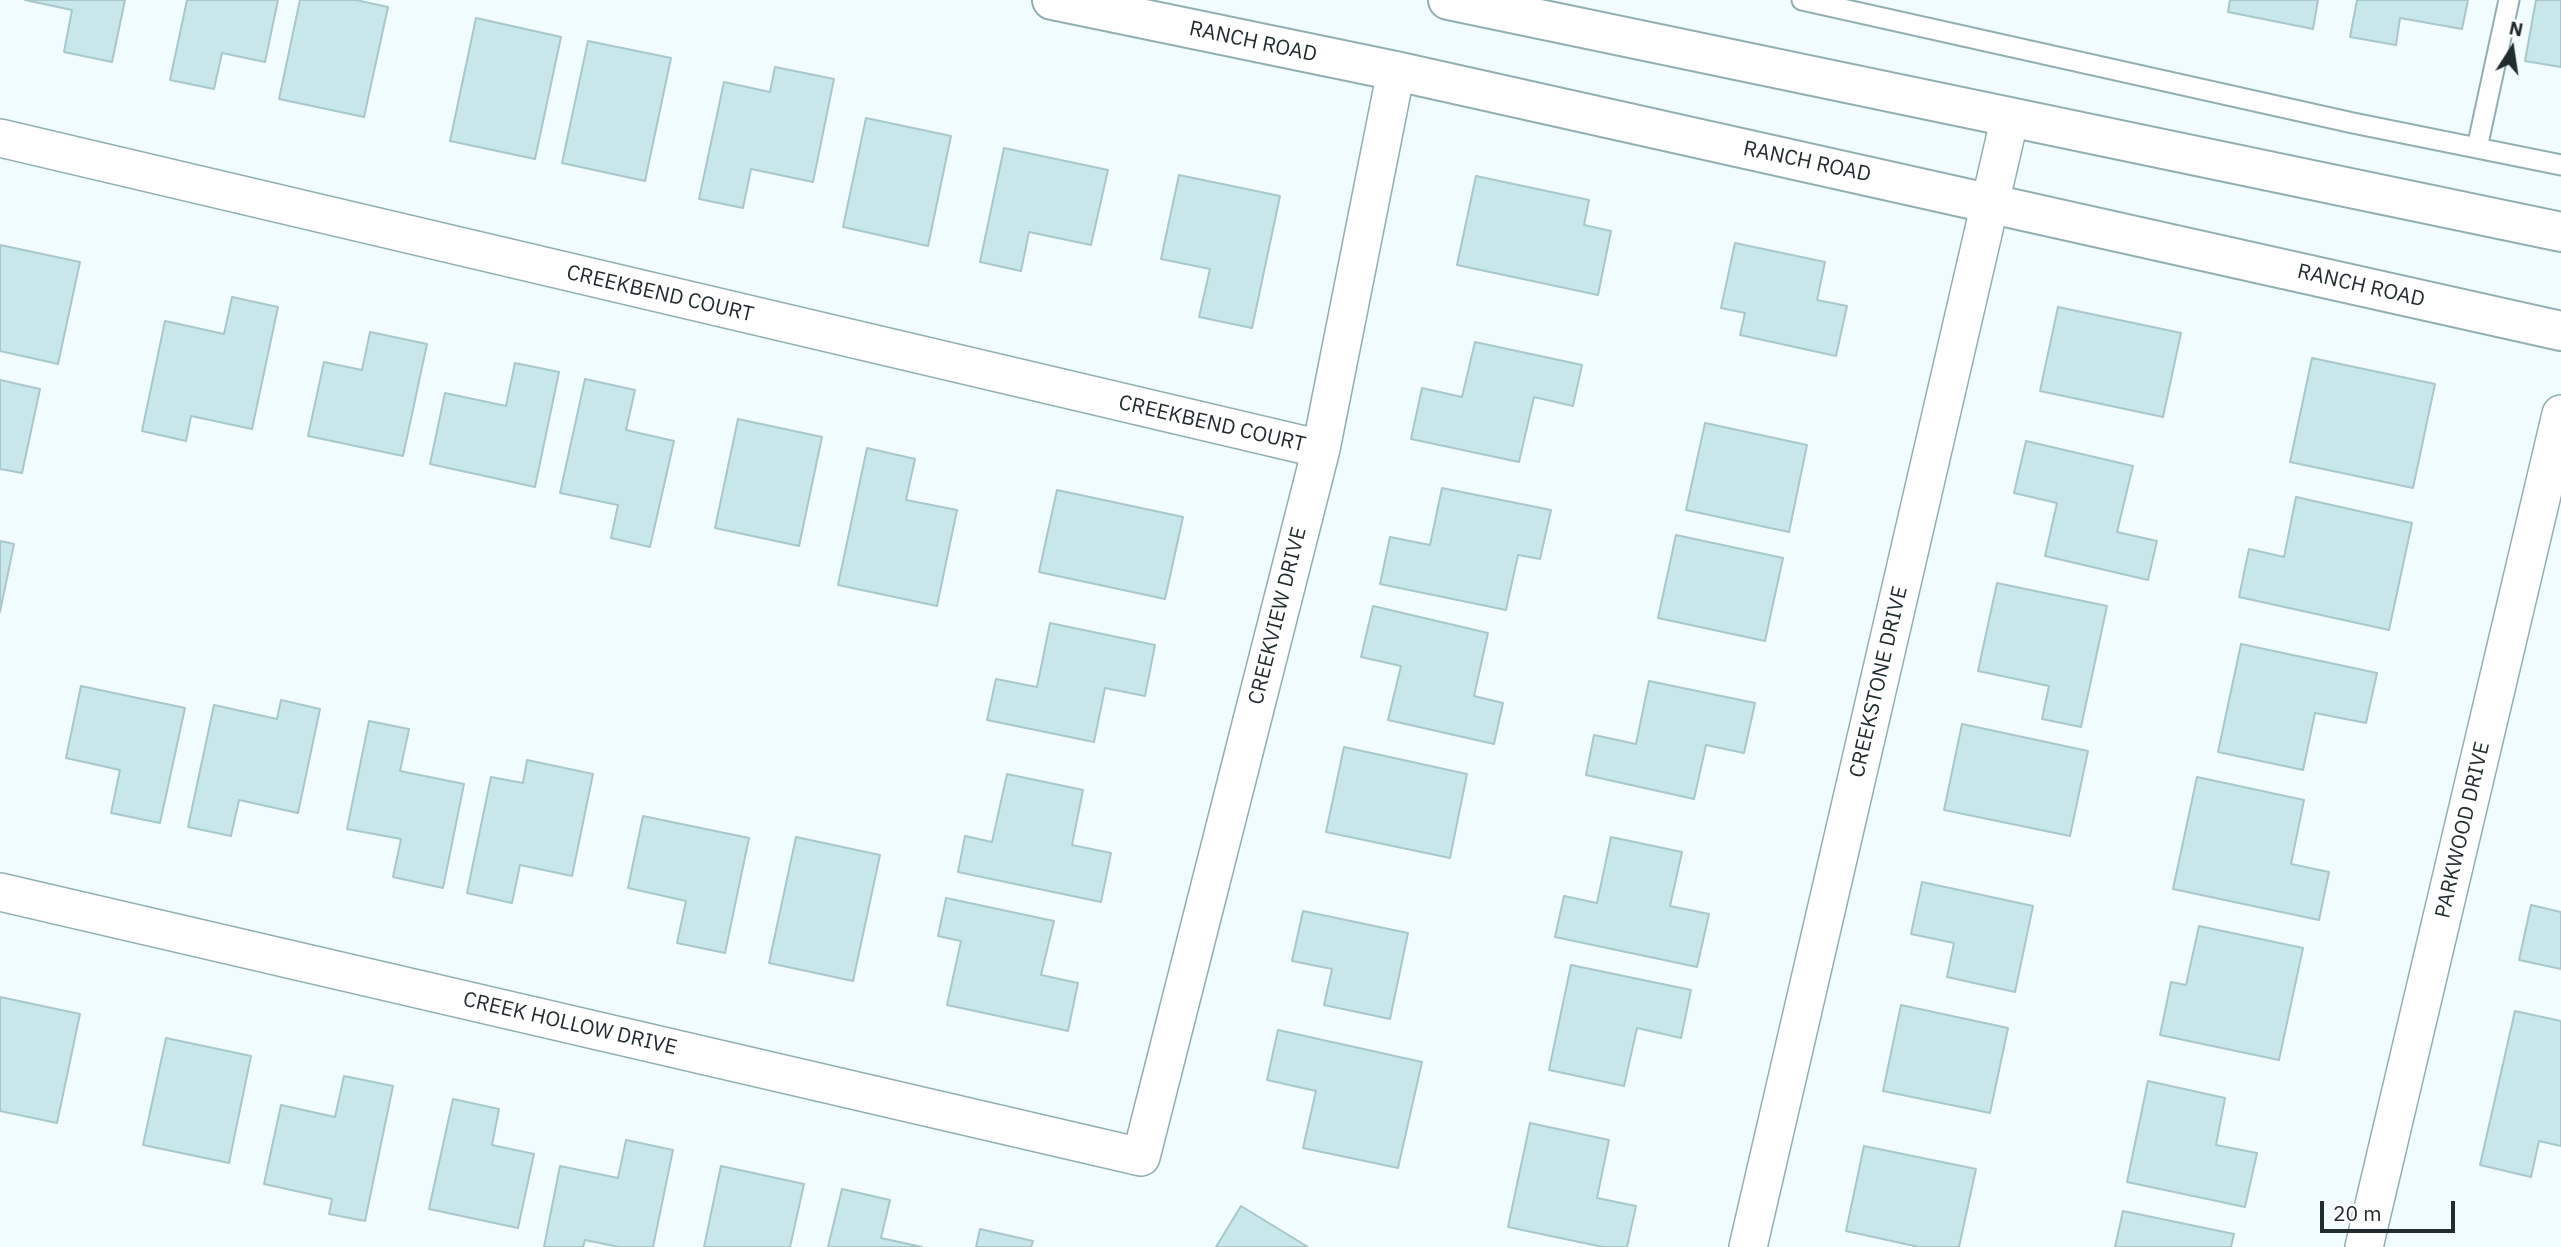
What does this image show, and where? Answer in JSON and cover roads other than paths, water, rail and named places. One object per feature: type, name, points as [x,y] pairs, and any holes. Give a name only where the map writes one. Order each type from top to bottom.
[{"type":"main road","name":"RANCH ROAD","points":[[1052,0],[1396,71],[2561,331]]},
{"type":"main road","points":[[1448,0],[2561,232]]},
{"type":"street","name":"CREEKVIEW DRIVE","points":[[1141,1157],[1321,449],[1396,71]]},
{"type":"street","name":"CREEKSTONE DRIVE","points":[[1748,1247],[2010,117]]},
{"type":"street","name":"CREEKBEND COURT","points":[[0,138],[1321,449]]},
{"type":"street","name":"PARKWOOD DRIVE","points":[[2367,1246],[2561,414]]},
{"type":"street","name":"CREEK HOLLOW DRIVE","points":[[0,892],[1141,1157]]},
{"type":"lane","points":[[1802,0],[2561,165]]},
{"type":"lane","points":[[2477,148],[2509,0]]}]
